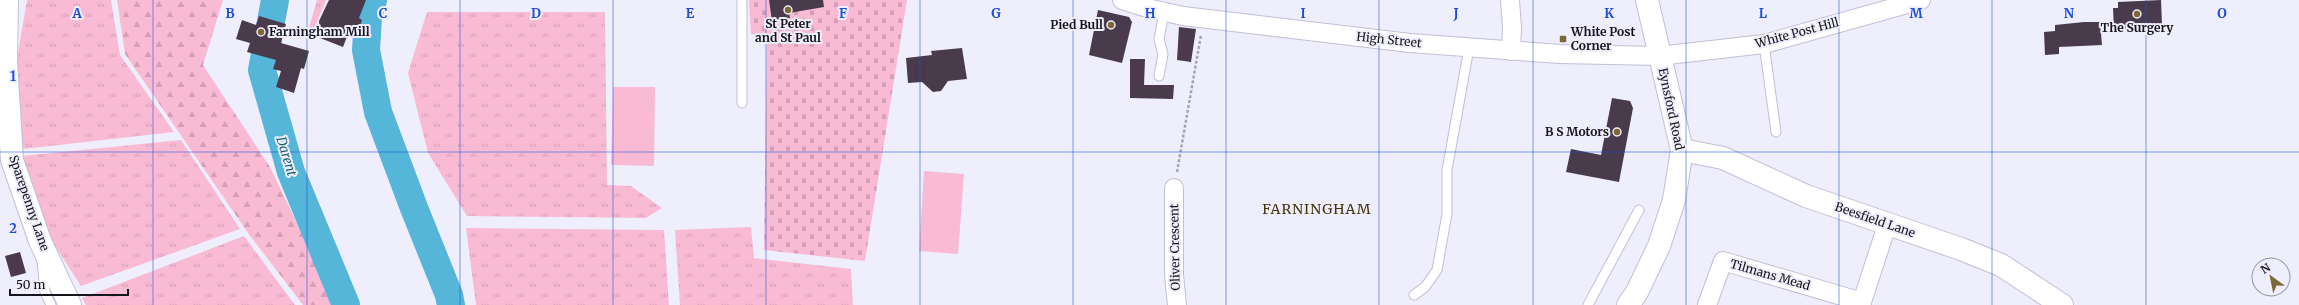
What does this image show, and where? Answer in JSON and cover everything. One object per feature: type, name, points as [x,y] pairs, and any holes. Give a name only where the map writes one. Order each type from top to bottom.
[{"type":"street","name":"Sparepenny Lane","points":[[7,0],[6,62],[12,160],[40,241],[70,305]]},
{"type":"street","name":"High Street","points":[[1122,0],[1164,12],[1204,19],[1410,43],[1511,51],[1660,56]]},
{"type":"street","points":[[1510,0],[1512,28],[1511,51]]},
{"type":"street","name":"Eynsford Road","points":[[1628,305],[1637,292],[1659,246],[1674,200],[1682,150],[1647,0]]},
{"type":"street","name":"White Post Hill","points":[[1660,56],[1764,44],[1886,4],[1921,0]]},
{"type":"street","name":"Beesfield Lane","points":[[1682,150],[1724,158],[1806,196],[1887,225],[1961,249],[2001,265],[2062,305]]},
{"type":"street","name":"Oliver Crescent","points":[[1174,188],[1174,275],[1177,305]]},
{"type":"street","name":"Tilmans Mead","points":[[1707,305],[1723,261],[1861,304],[1887,225]]},
{"type":"lane","points":[[742,0],[742,103]]},
{"type":"lane","points":[[1159,76],[1163,54],[1159,39],[1164,12]]},
{"type":"lane","points":[[1764,44],[1776,132]]},
{"type":"lane","points":[[1414,295],[1425,287],[1437,270],[1447,214],[1446,170],[1469,48]]},
{"type":"lane","points":[[1588,305],[1639,210]]},
{"type":"lane","points":[[40,241],[45,292],[51,305]]},
{"type":"path","points":[[1174,188],[1204,19]]},
{"type":"green space","points":[[27,0],[111,0],[120,55],[174,132],[23,149],[17,58]]},
{"type":"green space","points":[[117,0],[223,0],[203,65],[270,167],[336,305],[303,305],[248,233],[125,54]]},
{"type":"green space","points":[[317,0],[326,0],[312,34],[308,31]]},
{"type":"green space","points":[[749,0],[907,0],[865,261],[764,250],[767,37],[751,34]]},
{"type":"green space","points":[[427,12],[605,12],[607,185],[631,186],[662,208],[646,218],[467,216],[428,153],[408,73]]},
{"type":"green space","points":[[613,87],[655,87],[654,166],[611,165]]},
{"type":"green space","points":[[181,140],[240,229],[81,286],[48,235],[22,156]]},
{"type":"green space","points":[[924,171],[964,174],[958,254],[919,251]]},
{"type":"green space","points":[[751,227],[754,258],[851,269],[853,305],[680,305],[675,230]]},
{"type":"green space","points":[[466,228],[664,230],[669,305],[476,305]]},
{"type":"green space","points":[[244,236],[295,305],[86,305],[82,298]]},
{"type":"building","points":[[329,0],[366,0],[359,18],[362,20],[358,32],[350,29],[343,47],[320,38],[319,21]]},
{"type":"building","name":"St Peter and St Paul","points":[[769,0],[823,0],[824,7],[789,13],[790,18],[772,21]]},
{"type":"building","name":"The Surgery","points":[[2161,0],[2162,24],[2155,24],[2155,27],[2140,27],[2140,29],[2114,31],[2113,8],[2118,8],[2118,2]]},
{"type":"building","points":[[1098,10],[1129,17],[1132,22],[1122,63],[1089,55]]},
{"type":"building","points":[[259,16],[286,24],[281,43],[309,51],[304,69],[301,68],[294,93],[276,87],[281,71],[273,69],[276,60],[247,52],[250,43],[236,39],[242,20],[256,25]]},
{"type":"building","points":[[2100,22],[2102,45],[2059,47],[2059,54],[2045,55],[2044,32],[2055,31],[2055,25]]},
{"type":"building","points":[[1179,27],[1196,29],[1191,62],[1177,60]]},
{"type":"building","points":[[962,48],[967,79],[948,81],[941,91],[933,92],[922,82],[908,83],[906,58],[932,55],[931,51]]},
{"type":"building","points":[[1130,59],[1145,59],[1144,85],[1174,85],[1173,99],[1130,98]]},
{"type":"building","name":"B S Motors","points":[[1612,98],[1630,101],[1633,108],[1619,182],[1566,172],[1571,149],[1601,155]]},
{"type":"building","points":[[20,252],[26,273],[11,277],[5,256]]},
{"type":"waterway","name":"Darent","points":[[275,0],[262,70],[291,172],[346,305]]},
{"type":"waterway","name":"Darent","points":[[373,0],[368,17],[366,50],[378,112],[449,295],[451,305]]},
{"type":"place","name":"St Peter and St Paul","points":[[788,10]]},
{"type":"place","name":"The Surgery","points":[[2137,14]]},
{"type":"place","name":"Pied Bull","points":[[1111,25]]},
{"type":"place","name":"Farningham Mill","points":[[261,32]]},
{"type":"place","name":"White Post Corner","points":[[1563,39]]},
{"type":"place","name":"B S Motors","points":[[1617,132]]},
{"type":"district","name":"FARNINGHAM","points":[[1317,209]]}]
